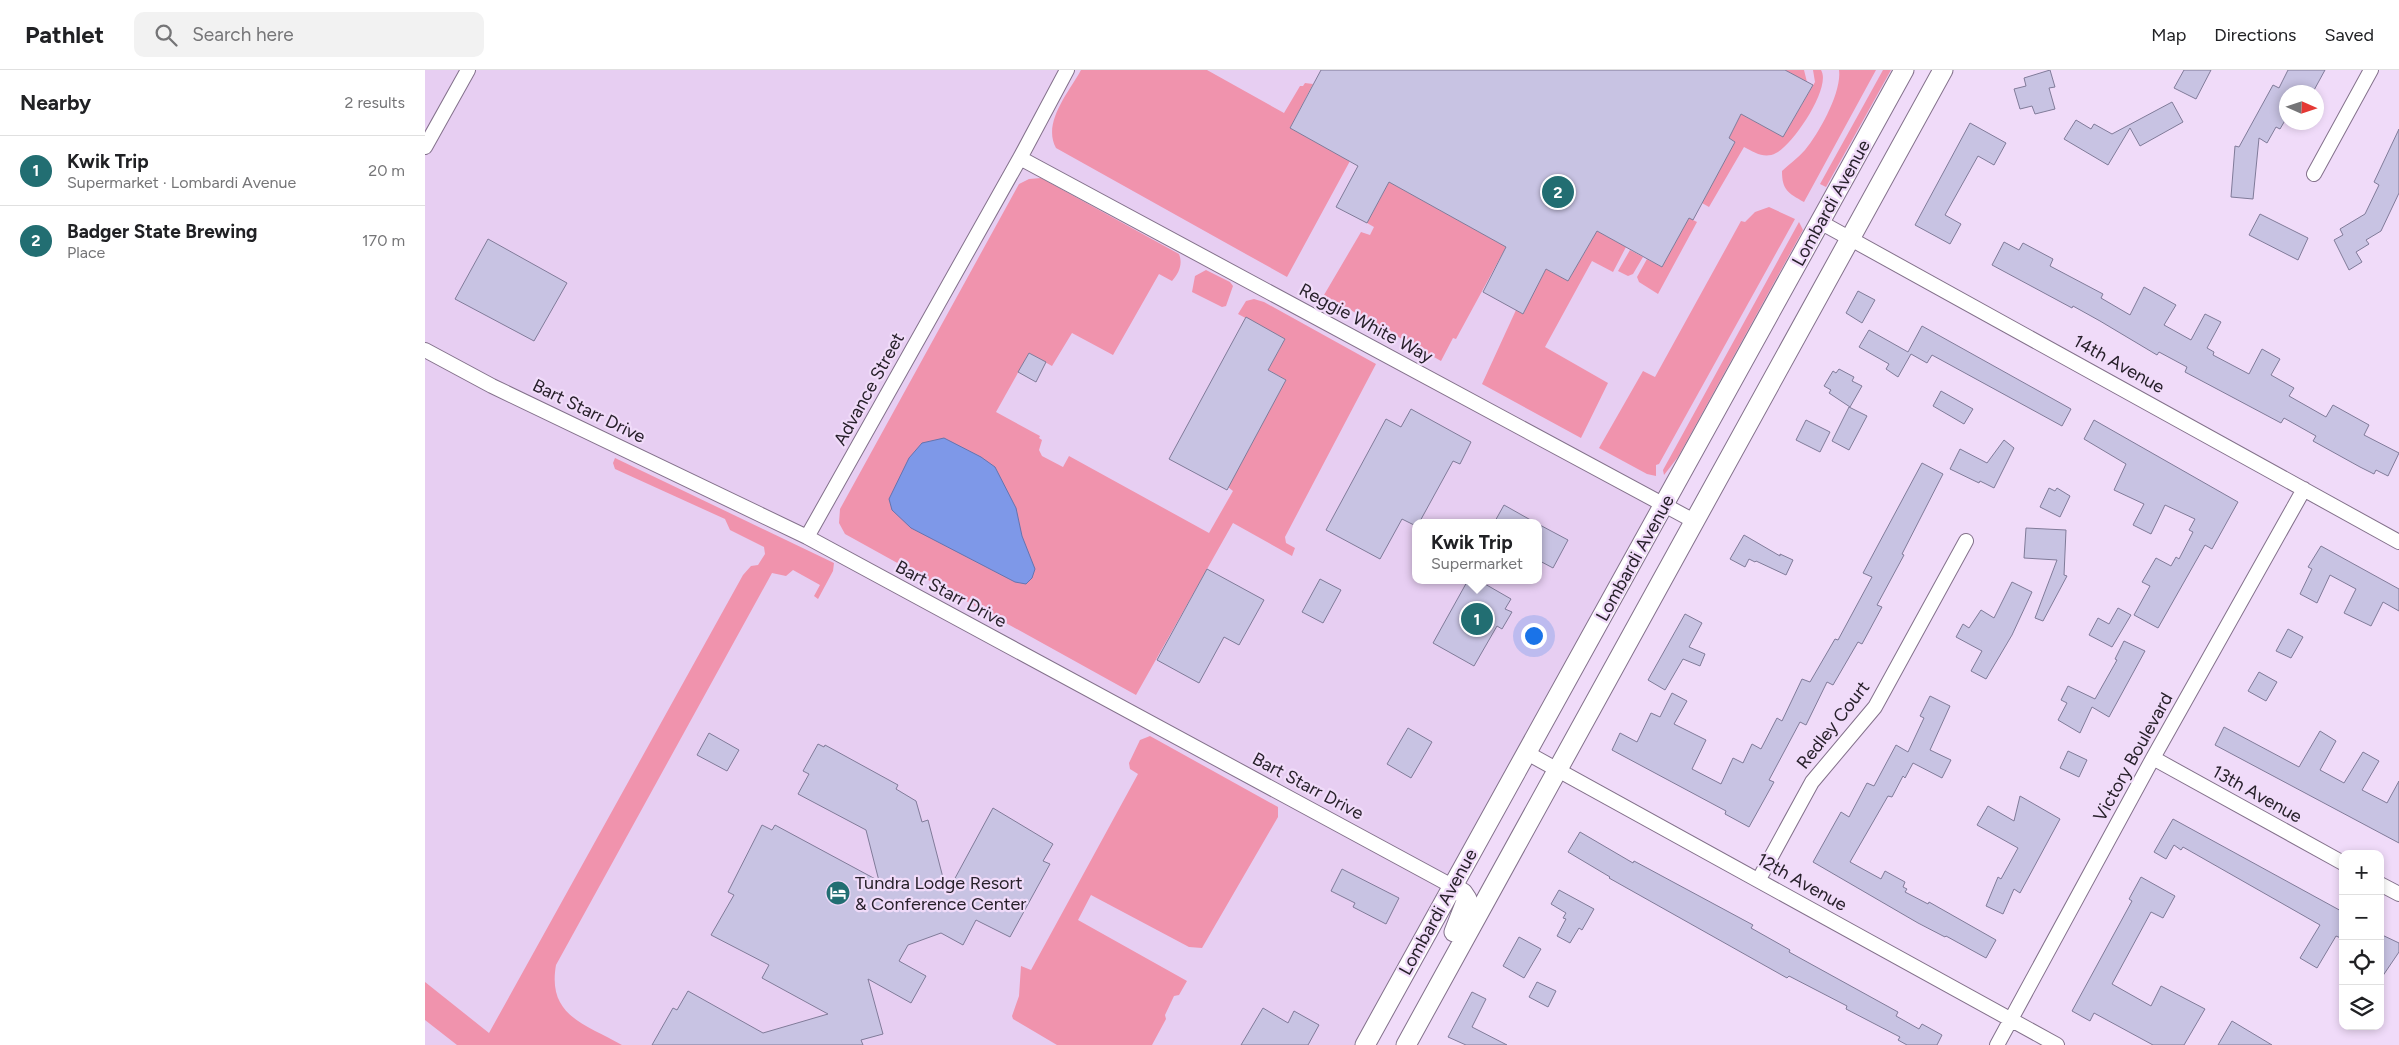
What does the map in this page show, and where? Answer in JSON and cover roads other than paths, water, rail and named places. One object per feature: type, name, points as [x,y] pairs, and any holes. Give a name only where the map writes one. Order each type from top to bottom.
[{"type":"main road","name":"Lombardi Avenue","points":[[1365,1045],[1904,70]]},
{"type":"main road","name":"Lombardi Avenue","points":[[1406,1045],[1943,70]]},
{"type":"main road","points":[[1452,886],[1463,893],[1467,899],[1453,937],[1457,950]]},
{"type":"street","points":[[425,147],[467,70]]},
{"type":"street","name":"Advance Street","points":[[807,538],[1020,158],[1067,70]]},
{"type":"street","points":[[2313,174],[2371,70]]},
{"type":"street","name":"Reggie White Way","points":[[1020,158],[1694,521]]},
{"type":"street","name":"14th Avenue","points":[[1820,222],[2399,542]]},
{"type":"street","name":"Bart Starr Drive","points":[[425,350],[492,386],[807,538],[1452,886]]},
{"type":"street","name":"Victory Boulevard","points":[[1997,1045],[2153,758],[2304,489]]},
{"type":"street","name":"Redley Court","points":[[1759,879],[1812,782],[1875,707],[1966,541]]},
{"type":"street","name":"12th Avenue","points":[[1527,753],[1759,879],[2057,1045]]},
{"type":"street","name":"13th Avenue","points":[[2153,758],[2339,861]]},
{"type":"street","points":[[2384,886],[2399,894]]},
{"type":"water","points":[[944,438],[981,457],[995,467],[1016,508],[1022,536],[1035,569],[1032,578],[1026,584],[1015,582],[911,528],[892,510],[889,499],[909,458],[922,443]]},
{"type":"place","name":"Badger State Brewing","points":[[1558,192]]},
{"type":"place","name":"Kwik Trip","points":[[1477,619]]},
{"type":"place","name":"Tundra Lodge Resort & Conference Center","points":[[838,893]]}]
